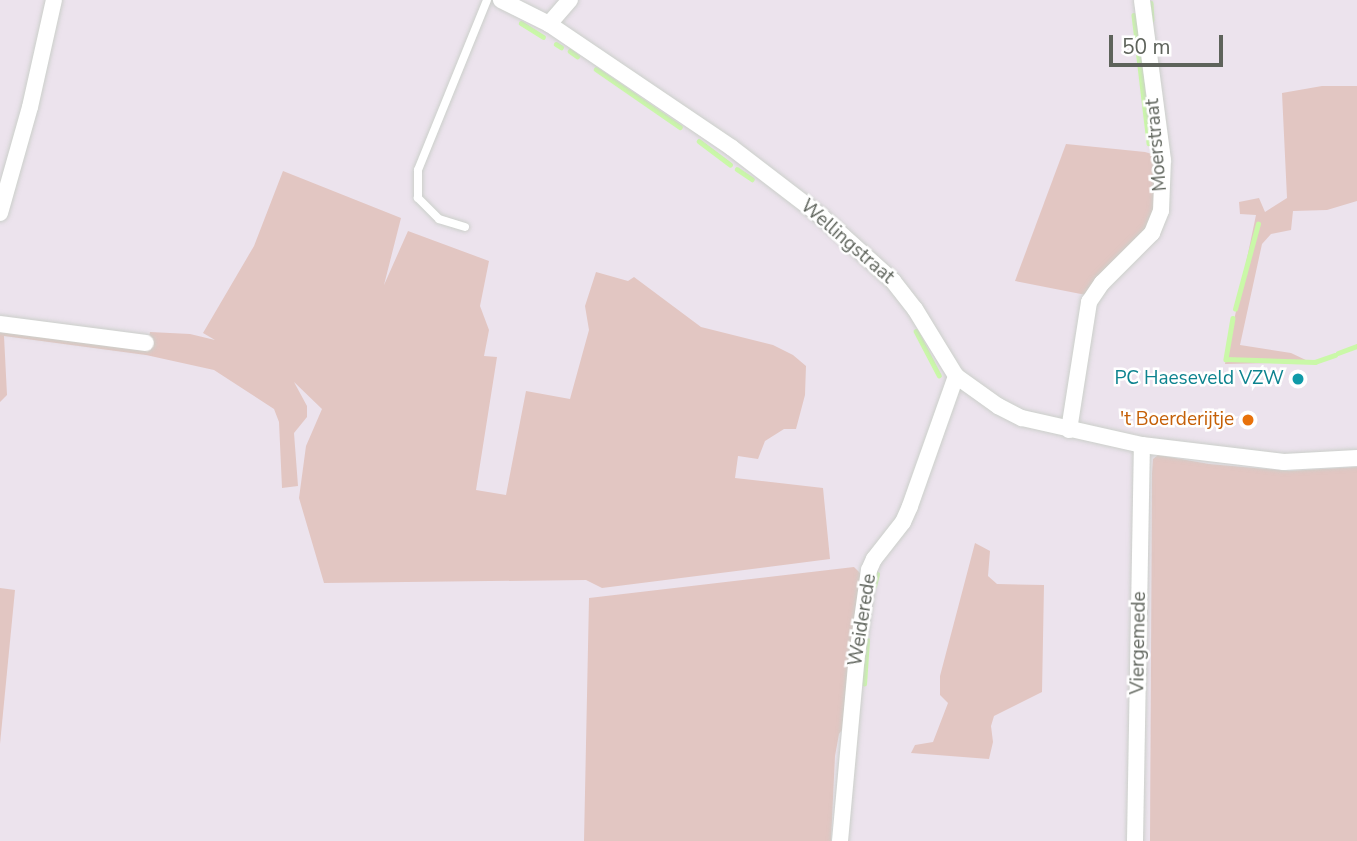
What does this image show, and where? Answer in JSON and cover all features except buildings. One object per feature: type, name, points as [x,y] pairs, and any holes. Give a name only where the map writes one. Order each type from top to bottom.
[{"type":"street","points":[[0,213],[30,107],[54,0]]},
{"type":"street","name":"Wellingstraat","points":[[501,0],[549,24],[733,148],[870,257],[915,309],[956,376],[998,406],[1022,418],[1142,445],[1284,461],[1357,458]]},
{"type":"street","points":[[549,24],[570,0]]},
{"type":"street","name":"Moerstraat","points":[[1069,430],[1089,302],[1102,283],[1152,233],[1161,211],[1163,160],[1142,0]]},
{"type":"street","points":[[0,324],[146,343]]},
{"type":"street","name":"Weiderede","points":[[840,841],[857,655],[869,570],[911,506],[956,376]]},
{"type":"street","name":"Viergemede","points":[[1135,841],[1142,445]]},
{"type":"lane","points":[[465,227],[439,219],[418,198],[418,170],[487,0]]},
{"type":"shaded area","points":[[1322,86],[1357,86],[1357,201],[1327,210],[1293,211],[1291,230],[1271,234],[1262,244],[1240,345],[1291,353],[1310,362],[1225,364],[1256,215],[1240,214],[1239,202],[1259,198],[1265,212],[1287,198],[1282,93]]},
{"type":"shaded area","points":[[1066,144],[1145,152],[1152,154],[1157,162],[1156,202],[1148,231],[1086,295],[1015,281]]},
{"type":"shaded area","points":[[283,171],[401,218],[384,285],[408,231],[489,261],[480,306],[489,330],[484,356],[497,357],[476,490],[506,495],[526,391],[570,399],[589,330],[585,306],[596,272],[628,281],[634,277],[701,327],[773,345],[793,355],[806,366],[805,395],[796,429],[784,429],[765,441],[758,459],[738,456],[735,478],[823,488],[830,559],[602,588],[586,580],[324,583],[299,498],[306,446],[322,409],[294,382],[307,406],[307,417],[294,433],[298,486],[282,488],[279,422],[274,409],[214,370],[146,355],[4,336],[7,395],[0,402],[0,332],[147,348],[150,332],[190,334],[215,340],[203,333],[254,246]]},
{"type":"shaded area","points":[[1158,455],[1209,464],[1289,471],[1357,467],[1357,841],[1150,841],[1152,473],[1153,459]]},
{"type":"shaded area","points":[[975,543],[990,551],[988,576],[997,584],[1044,585],[1042,692],[994,716],[989,759],[911,753],[915,745],[933,742],[948,703],[940,695],[940,676]]},
{"type":"shaded area","points":[[854,567],[862,575],[844,727],[839,734],[835,756],[831,841],[584,841],[589,598]]},
{"type":"shaded area","points":[[0,588],[15,590],[0,744]]},
{"type":"waterway","points":[[1151,3],[1152,20]]},
{"type":"waterway","points":[[1134,15],[1149,143]]},
{"type":"waterway","points":[[521,23],[543,37]]},
{"type":"waterway","points":[[556,44],[561,47]]},
{"type":"waterway","points":[[570,51],[577,56]]},
{"type":"waterway","points":[[596,69],[680,127]]},
{"type":"waterway","points":[[699,141],[730,164]]},
{"type":"waterway","points":[[737,169],[752,179]]},
{"type":"waterway","points":[[1235,309],[1258,224]]},
{"type":"waterway","points":[[1233,318],[1226,359],[1315,362],[1335,355]]},
{"type":"waterway","points":[[916,331],[939,375]]},
{"type":"waterway","points":[[1338,353],[1357,346]]},
{"type":"waterway","points":[[874,586],[877,574]]},
{"type":"waterway","points":[[864,684],[867,640]]},
{"type":"place","name":"PC Haeseveld VZW","points":[[1298,379]]},
{"type":"place","name":"'t Boerderijtje","points":[[1248,420]]}]
